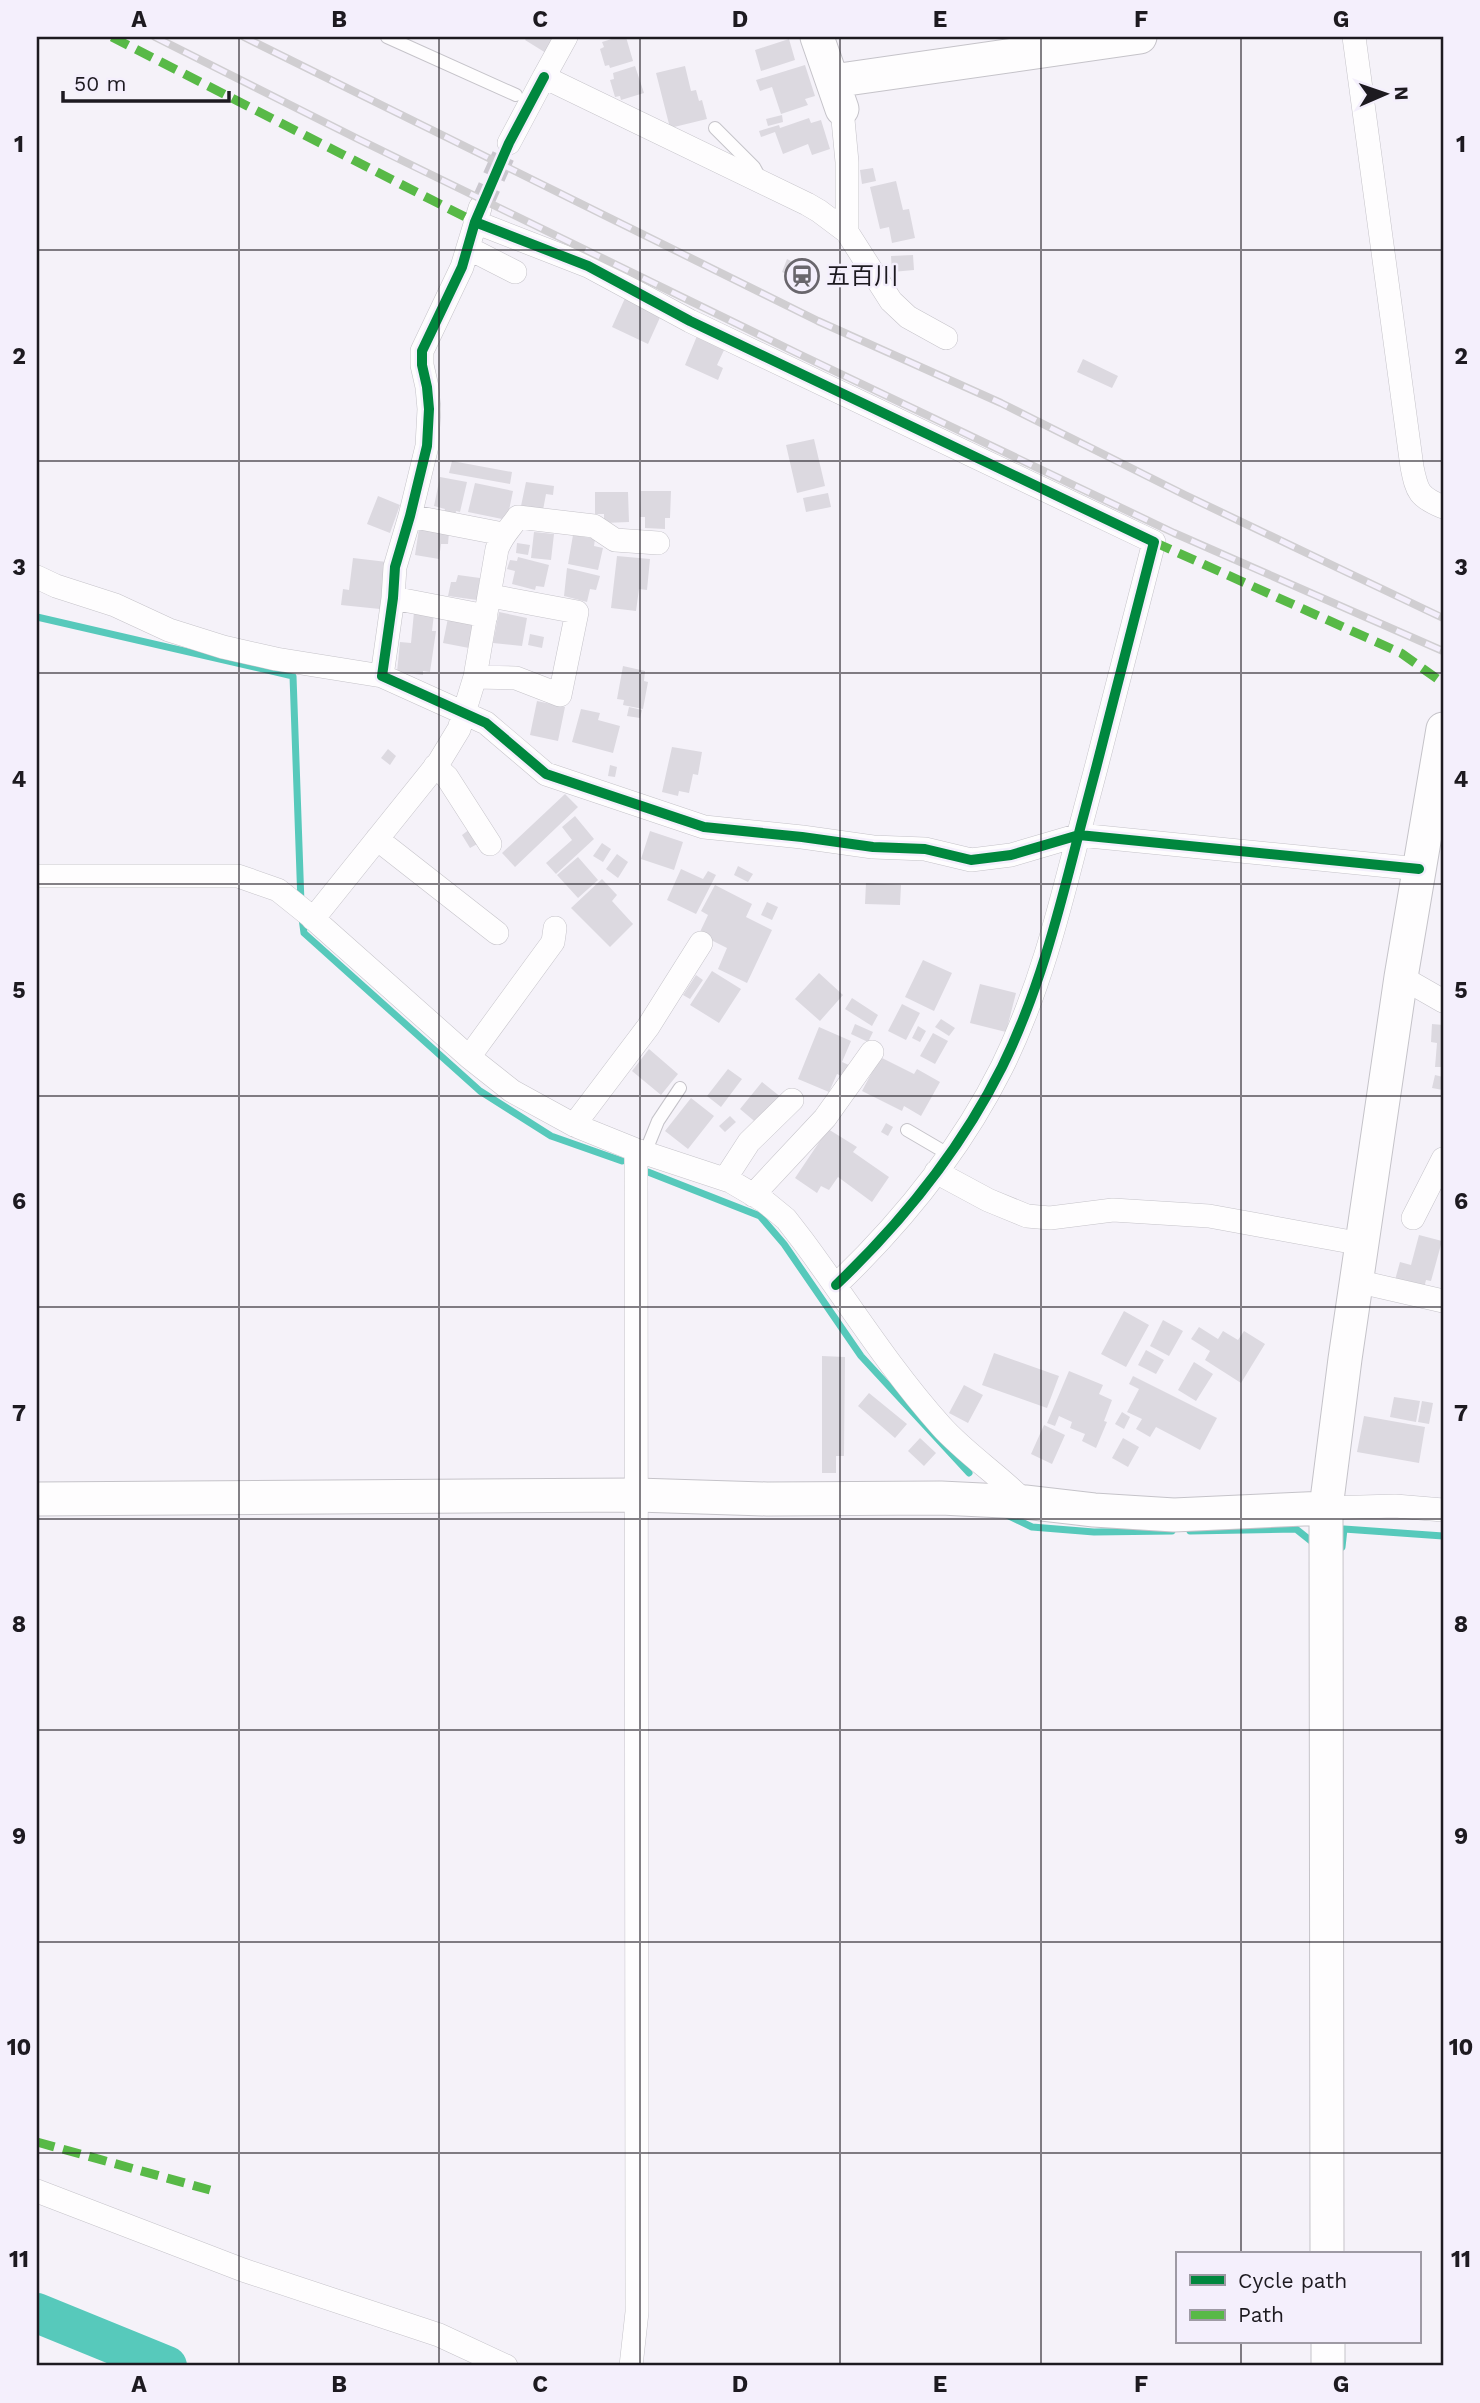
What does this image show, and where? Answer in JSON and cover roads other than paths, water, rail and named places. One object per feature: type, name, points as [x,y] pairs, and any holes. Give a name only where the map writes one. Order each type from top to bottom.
[{"type":"street","points":[[509,143],[566,37]]},
{"type":"street","points":[[817,37],[838,95],[846,162],[847,232]]},
{"type":"street","points":[[838,95],[1140,37]]},
{"type":"street","points":[[1354,37],[1412,467],[1416,487],[1421,496],[1443,507]]},
{"type":"street","points":[[544,77],[819,211],[847,232],[891,301],[908,317],[946,338]]},
{"type":"street","points":[[382,676],[395,567],[411,516],[429,429],[422,351],[462,267],[478,215],[588,266],[690,321],[1154,542],[1041,974],[1020,1029],[985,1097],[912,1207],[876,1247],[836,1285]]},
{"type":"street","points":[[468,248],[514,272]]},
{"type":"street","points":[[411,516],[503,534]]},
{"type":"street","points":[[310,916],[377,839],[435,766],[459,729],[475,677],[497,549],[503,534],[517,517],[594,526],[615,540],[658,543]]},
{"type":"street","points":[[37,577],[56,586],[116,605],[169,630],[223,647],[276,659],[382,676],[486,723],[546,774],[704,827],[873,847],[925,849],[971,860],[1011,855],[1079,835],[1419,869]]},
{"type":"street","points":[[393,598],[577,612],[560,695],[516,678],[475,677]]},
{"type":"street","points":[[1327,2252],[1326,1508],[1401,977],[1443,729]]},
{"type":"street","points":[[435,766],[447,777],[490,844]]},
{"type":"street","points":[[377,839],[496,933]]},
{"type":"street","points":[[37,876],[238,876],[278,890],[469,1057],[512,1091],[574,1125],[640,1152],[725,1179],[786,1219],[909,1390],[944,1430],[1025,1502]]},
{"type":"street","points":[[469,1057],[553,942],[555,928]]},
{"type":"street","points":[[574,1125],[648,1027],[701,943]]},
{"type":"street","points":[[1401,977],[1443,1001]]},
{"type":"street","points":[[753,1195],[825,1118],[872,1052]]},
{"type":"street","points":[[725,1179],[749,1142],[792,1100]]},
{"type":"street","points":[[631,2366],[637,2312],[637,1495],[640,1152]]},
{"type":"street","points":[[1413,1218],[1443,1159]]},
{"type":"street","points":[[942,1163],[988,1200],[1027,1216],[1050,1218],[1113,1210],[1209,1216],[1362,1244]]},
{"type":"street","points":[[1356,1282],[1443,1301]]},
{"type":"street","points":[[37,1499],[637,1495],[767,1499],[941,1497],[1174,1515],[1395,1506],[1443,1510]]},
{"type":"street","points":[[37,2191],[243,2270],[439,2335],[506,2366]]},
{"type":"street","points":[[1328,2344],[1328,2366]]},
{"type":"lane","points":[[387,37],[516,95]]},
{"type":"lane","points":[[715,128],[754,167],[764,183]]},
{"type":"lane","points":[[640,1152],[680,1088]]},
{"type":"lane","points":[[907,1130],[942,1163]]},
{"type":"waterway","points":[[37,617],[293,676],[301,903]]},
{"type":"waterway","points":[[302,918],[304,933],[480,1091],[551,1136],[622,1161]]},
{"type":"waterway","points":[[648,1172],[760,1216],[784,1244],[861,1356],[969,1473]]},
{"type":"waterway","points":[[1005,1514],[1032,1527],[1094,1532],[1172,1531]]},
{"type":"waterway","points":[[1190,1531],[1296,1529],[1316,1545]]},
{"type":"waterway","points":[[1342,1547],[1344,1529],[1443,1536]]},
{"type":"waterway","name":"五百川","points":[[37,2313],[167,2366]]},
{"type":"tunnel","points":[[480,208],[509,143]]},
{"type":"railway","points":[[155,37],[801,355],[1174,533],[1443,651]]},
{"type":"railway","points":[[244,37],[818,321],[1001,403],[1185,495],[1443,618]]},
{"type":"place","name":"五百川","points":[[802,276]]}]
